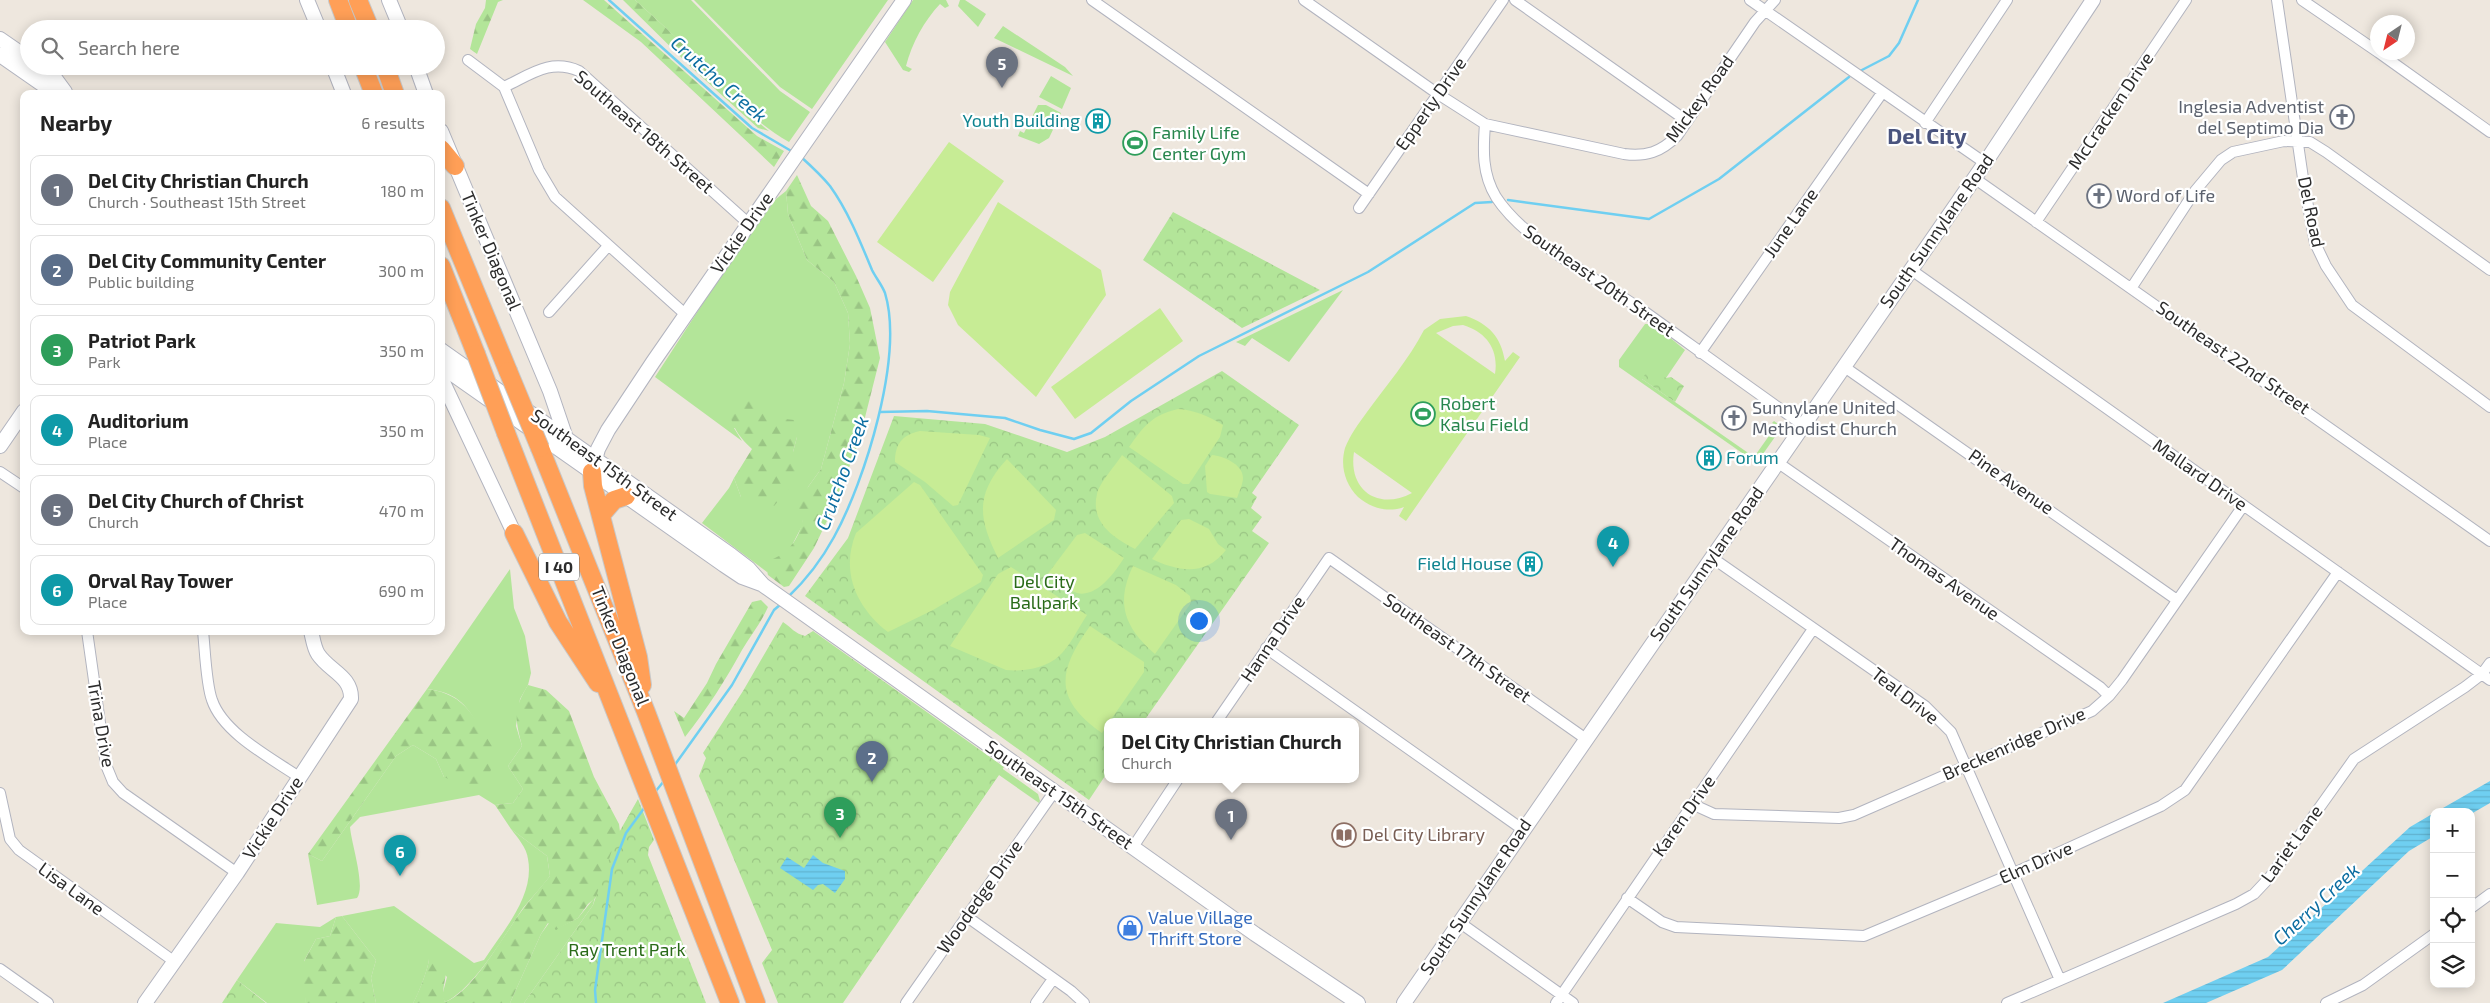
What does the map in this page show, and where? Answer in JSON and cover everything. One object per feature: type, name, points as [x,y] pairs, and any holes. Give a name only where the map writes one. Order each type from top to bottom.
[{"type":"highway","points":[[338,0],[346,20]]},
{"type":"highway","points":[[358,0],[366,20]]},
{"type":"highway","points":[[388,75],[393,90]]},
{"type":"highway","points":[[445,154],[455,166]]},
{"type":"highway","name":"Tinker Diagonal","points":[[445,218],[646,712],[756,1003]]},
{"type":"highway","name":"Tinker Diagonal","points":[[445,276],[730,1003]]},
{"type":"highway","points":[[594,465],[592,486],[638,657],[646,712]]},
{"type":"highway","points":[[601,515],[614,500],[626,496]]},
{"type":"highway","points":[[514,533],[558,622],[581,660],[612,701]]},
{"type":"main road","points":[[308,0],[315,20]]},
{"type":"main road","points":[[389,0],[397,20]]},
{"type":"main road","name":"Vickie Drive","points":[[594,465],[608,430],[685,314],[904,0]]},
{"type":"main road","name":"South Sunnylane Road","points":[[1404,1003],[1458,922],[1974,178],[2093,0]]},
{"type":"main road","points":[[0,39],[20,53]]},
{"type":"main road","points":[[0,54],[20,68]]},
{"type":"main road","points":[[29,75],[46,87],[60,90]]},
{"type":"main road","points":[[51,75],[63,90]]},
{"type":"main road","points":[[337,75],[342,90]]},
{"type":"main road","points":[[419,75],[425,90]]},
{"type":"main road","name":"Tinker Diagonal","points":[[445,142],[550,391],[566,436],[570,456]]},
{"type":"main road","name":"Southeast 15th Street","points":[[445,353],[566,436],[626,496],[679,526],[728,560],[748,568],[763,585],[1132,847],[1358,1003]]},
{"type":"main road","name":"Southeast 15th Street","points":[[445,369],[570,456],[594,465],[610,468],[679,526]]},
{"type":"main road","points":[[456,408],[466,384]]},
{"type":"main road","points":[[445,386],[514,533]]},
{"type":"main road","points":[[0,446],[20,417]]},
{"type":"main road","points":[[608,430],[610,468]]},
{"type":"main road","name":"Vickie Drive","points":[[145,1003],[237,873],[351,699],[352,689],[345,679],[324,662],[316,652],[312,635]]},
{"type":"street","points":[[1092,0],[1369,194]]},
{"type":"street","points":[[1304,0],[1438,94],[1485,124]]},
{"type":"street","name":"Epperly Drive","points":[[1359,208],[1503,0]]},
{"type":"street","points":[[1516,0],[1687,121]]},
{"type":"street","points":[[1750,0],[1984,163]]},
{"type":"street","name":"Mickey Road","points":[[1485,124],[1636,155],[1650,154],[1667,146],[1775,0]]},
{"type":"street","points":[[1925,123],[2007,0]]},
{"type":"street","name":"McCracken Drive","points":[[2036,222],[2186,0]]},
{"type":"street","name":"Del Road","points":[[2277,0],[2292,113],[2315,243],[2335,284],[2352,305],[2490,407]]},
{"type":"street","points":[[2302,0],[2370,47]]},
{"type":"street","points":[[468,60],[504,86],[546,184],[555,197],[685,314]]},
{"type":"street","points":[[2389,60],[2490,132]]},
{"type":"street","name":"Southeast 18th Street","points":[[504,86],[549,66],[560,65],[579,71],[748,223]]},
{"type":"street","name":"June Lane","points":[[1700,353],[1882,93]]},
{"type":"street","name":"Southeast 20th Street","points":[[1485,124],[1484,156],[1486,172],[1490,186],[1510,216],[1532,236],[1645,312],[1803,425]]},
{"type":"street","points":[[2132,287],[2195,191],[2221,160],[2234,152],[2253,147],[2298,140],[2310,142],[2326,152],[2490,270]]},
{"type":"street","name":"Southeast 22nd Street","points":[[1974,178],[2132,287],[2490,541]]},
{"type":"street","points":[[549,312],[608,246]]},
{"type":"street","name":"Mallard Drive","points":[[1910,269],[2486,677]]},
{"type":"street","name":"Pine Avenue","points":[[1843,366],[2177,600]]},
{"type":"street","name":"Thomas Avenue","points":[[1777,462],[2109,696]]},
{"type":"street","points":[[0,472],[20,485]]},
{"type":"street","name":"Breckenridge Drive","points":[[1692,804],[1714,814],[1839,818],[1854,815],[1966,764],[2092,711],[2109,696],[2243,506]]},
{"type":"street","name":"Southeast 17th Street","points":[[1329,558],[1586,739]]},
{"type":"street","name":"Hanna Drive","points":[[1219,718],[1329,558]]},
{"type":"street","name":"Teal Drive","points":[[1711,558],[1925,706],[1951,732],[2060,980]]},
{"type":"street","name":"Elm Drive","points":[[1627,898],[1662,922],[1676,927],[1864,936],[2014,873],[2161,806],[2185,790],[2338,572]]},
{"type":"street","name":"Karen Drive","points":[[1559,999],[1813,629]]},
{"type":"street","name":"Trina Drive","points":[[88,635],[102,743],[106,765],[113,782],[123,793],[237,873]]},
{"type":"street","points":[[203,635],[211,697],[217,713],[237,733],[299,777]]},
{"type":"street","points":[[1266,648],[1522,830]]},
{"type":"street","name":"Lariet Lane","points":[[2007,1003],[2236,904],[2254,894],[2270,877],[2354,759],[2486,677],[2490,663]]},
{"type":"street","points":[[1132,847],[1175,783]]},
{"type":"street","name":"Woodedge Drive","points":[[906,1003],[1054,792]]},
{"type":"street","name":"Lisa Lane","points":[[0,794],[10,839],[19,850],[174,962]]},
{"type":"street","points":[[2475,905],[2490,894]]},
{"type":"street","points":[[966,916],[1084,1003]]},
{"type":"street","points":[[1458,922],[1559,999],[1574,1003]]},
{"type":"street","points":[[2326,1003],[2363,985],[2430,937]]},
{"type":"street","points":[[0,969],[48,1003]]},
{"type":"street","points":[[1036,1003],[1053,979]]},
{"type":"green space","points":[[486,0],[503,0],[498,2],[477,54],[470,49],[476,24],[485,8]]},
{"type":"green space","points":[[583,0],[604,0],[757,136],[784,151],[774,167],[641,42]]},
{"type":"green space","points":[[623,0],[635,0],[649,12],[769,131],[758,128],[693,69]]},
{"type":"green space","points":[[635,0],[691,0],[780,91],[810,112],[789,142],[760,123],[748,112],[691,52]]},
{"type":"green space","points":[[694,0],[888,0],[812,109],[780,87]]},
{"type":"green space","points":[[913,0],[946,0],[949,6],[945,8],[940,4],[924,25],[915,41],[906,66],[912,69],[909,72],[903,70],[885,42]]},
{"type":"green space","points":[[960,0],[965,0],[986,14],[978,27],[958,6]]},
{"type":"green space","points":[[1003,26],[1065,67],[1073,76],[994,38]]},
{"type":"green space","points":[[1051,76],[1071,88],[1062,109],[1039,97]]},
{"type":"green space","points":[[1038,105],[1046,105],[1061,113],[1049,138],[1039,144],[1018,136],[1020,131],[1024,133]]},
{"type":"green space","points":[[949,142],[1004,181],[933,282],[877,242]]},
{"type":"green space","points":[[797,175],[811,206],[828,221],[856,276],[870,308],[880,358],[859,441],[836,502],[814,548],[789,586],[784,587],[768,575],[767,571],[770,560],[789,548],[800,529],[803,515],[797,506],[821,469],[844,383],[850,344],[848,313],[834,282],[807,260],[788,214],[786,191]]},
{"type":"green space","points":[[786,191],[788,214],[807,260],[834,282],[848,313],[850,344],[844,383],[821,469],[808,487],[802,526],[791,547],[767,572],[702,523],[729,488],[734,478],[741,497],[793,452],[797,437],[734,428],[742,441],[655,377],[735,254],[776,199]]},
{"type":"green space","points":[[998,202],[1101,270],[1106,295],[1036,397],[958,325],[948,305],[950,292]]},
{"type":"green space","points":[[1173,212],[1320,290],[1242,328],[1143,260]]},
{"type":"green space","points":[[1343,290],[1289,362],[1252,338],[1245,346],[1236,342]]},
{"type":"green space","points":[[1160,308],[1183,341],[1075,419],[1051,387]]},
{"type":"green space","name":"Robert Kalsu Field","points":[[1466,316],[1474,319],[1493,332],[1505,361],[1513,352],[1520,357],[1406,521],[1399,516],[1404,507],[1392,510],[1374,507],[1358,497],[1347,481],[1343,468],[1345,448],[1355,429],[1404,362],[1424,330],[1440,319]],"holes":[[[1463,325],[1478,332],[1493,349],[1496,365],[1495,374],[1436,333],[1453,326]],[[1354,452],[1412,493],[1388,500],[1368,494],[1356,477],[1353,465]]]},
{"type":"green space","points":[[1645,324],[1649,324],[1659,331],[1660,334],[1668,336],[1685,350],[1666,378],[1642,379],[1754,457],[1776,426],[1772,423],[1774,421],[1782,427],[1758,461],[1755,462],[1619,367],[1619,360]]},
{"type":"green space","points":[[1650,367],[1666,378],[1671,377],[1684,386],[1675,402],[1642,379]]},
{"type":"green space","name":"Del City Ballpark","points":[[1222,371],[1299,425],[1252,493],[1257,497],[1251,508],[1262,517],[1252,531],[1269,543],[1146,718],[1104,718],[1104,778],[1089,800],[805,596],[848,538],[894,416],[985,424],[1067,452],[1105,437]]},
{"type":"green space","points":[[740,399],[759,400],[785,419],[794,420],[797,437],[793,452],[803,467],[789,489],[774,506],[760,505],[741,497],[734,478],[752,449],[739,434],[730,416]]},
{"type":"green space","points":[[1178,409],[1201,414],[1223,425],[1220,437],[1189,484],[1183,484],[1129,447],[1149,422],[1169,411]]},
{"type":"green space","points":[[920,431],[979,435],[990,438],[958,505],[953,506],[925,482],[895,462],[896,450],[901,441],[908,435]]},
{"type":"green space","points":[[1122,455],[1172,496],[1174,503],[1135,549],[1112,534],[1100,521],[1097,513],[1098,490]]},
{"type":"green space","points":[[1212,455],[1227,459],[1240,469],[1243,480],[1237,498],[1207,492],[1205,466]]},
{"type":"green space","points":[[1007,459],[1056,510],[1054,520],[998,558],[986,531],[983,507],[989,484]]},
{"type":"green space","points":[[914,482],[920,485],[983,575],[981,582],[933,610],[888,632],[868,612],[854,588],[850,562],[852,547],[856,533]]},
{"type":"green space","points":[[1189,519],[1209,529],[1218,544],[1226,550],[1210,564],[1201,568],[1182,569],[1152,559],[1181,520]]},
{"type":"green space","points":[[1085,533],[1124,558],[1105,583],[1092,592],[1084,594],[1065,588],[1047,575],[1077,535]]},
{"type":"green space","points":[[1133,566],[1176,585],[1190,596],[1191,603],[1155,654],[1136,635],[1126,614],[1124,604],[1125,592]]},
{"type":"green space","points":[[1011,567],[1087,615],[1062,653],[1053,661],[1034,668],[1006,670],[950,646],[998,574]]},
{"type":"green space","points":[[510,569],[514,608],[525,636],[531,673],[528,685],[520,699],[516,726],[522,746],[508,766],[523,789],[513,803],[495,805],[479,795],[360,817],[350,827],[360,884],[357,898],[317,905],[308,854],[322,861],[396,756],[413,745],[436,759],[444,777],[479,727],[459,700],[445,693],[427,689]]},
{"type":"green space","points":[[761,600],[768,607],[762,618],[715,695],[685,737],[674,711],[684,718],[707,683],[752,602]]},
{"type":"green space","points":[[783,622],[801,635],[805,636],[813,631],[1004,767],[843,1003],[778,1003],[762,963],[772,950],[699,776],[706,758],[703,753],[743,691]]},
{"type":"green space","points":[[1090,626],[1144,662],[1144,672],[1112,718],[1104,718],[1104,730],[1102,733],[1086,721],[1068,696],[1066,684],[1067,671],[1071,657]]},
{"type":"green space","points":[[528,685],[546,690],[569,711],[594,777],[619,824],[621,839],[602,892],[588,904],[578,918],[556,930],[548,923],[541,934],[510,1003],[413,1003],[423,981],[429,958],[446,967],[443,994],[445,1002],[456,996],[467,986],[489,959],[526,905],[550,876],[547,856],[511,829],[495,805],[513,803],[523,789],[508,766],[522,746],[517,714],[523,693]]},
{"type":"green space","points":[[427,689],[452,696],[469,710],[496,751],[490,773],[473,790],[444,777],[436,759],[413,745],[396,756],[322,861],[308,854]]},
{"type":"green space","points":[[1000,767],[1038,794],[1039,803],[999,775],[913,900]]},
{"type":"green space","name":"Ray Trent Park","points":[[638,799],[654,840],[649,847],[648,855],[706,1003],[524,1003],[593,905],[617,836]]},
{"type":"green space","points":[[511,829],[547,856],[550,876],[523,908],[488,961],[456,996],[445,1002],[442,996],[447,977],[429,959],[423,981],[413,1003],[376,1003],[371,978],[376,960],[342,916],[394,906],[474,963],[484,960],[516,912],[527,886],[529,873],[526,851]]},
{"type":"green space","points":[[595,897],[593,905],[524,1003],[510,1003],[541,934],[549,923],[556,929],[578,918]]},
{"type":"green space","points":[[342,916],[376,960],[371,978],[376,1003],[306,1003],[300,969],[316,939],[330,936],[336,917]]},
{"type":"green space","points":[[336,917],[330,936],[316,939],[304,961],[306,1003],[267,1003],[237,980],[276,923],[320,927]]},
{"type":"green space","points":[[237,980],[266,1003],[222,1003]]},
{"type":"water","points":[[2490,781],[2490,803],[2475,812],[2475,808],[2443,808]]},
{"type":"water","points":[[2430,815],[2430,838],[2409,851],[2282,970],[2206,1003],[2163,1003],[2268,957],[2410,827]]},
{"type":"water","points":[[813,855],[823,863],[845,871],[845,879],[835,893],[823,884],[818,885],[813,890],[780,868],[787,857],[804,868]]},
{"type":"waterway","name":"Crutcho Creek","points":[[609,0],[752,128],[793,152]]},
{"type":"waterway","points":[[1860,71],[1889,56],[1899,43],[1918,0]]},
{"type":"waterway","points":[[1508,200],[1649,219],[1719,179],[1849,77]]},
{"type":"waterway","name":"Crutcho Creek","points":[[788,597],[819,561],[834,537],[858,484],[869,452],[885,383],[890,319],[884,290],[872,270],[842,206],[830,186],[800,156]]},
{"type":"waterway","points":[[880,412],[927,411],[1005,418],[1074,439],[1091,433],[1131,401],[1199,356],[1368,272],[1475,203],[1492,202]]},
{"type":"waterway","name":"Crutcho Creek","points":[[674,766],[732,685],[774,610],[781,604]]},
{"type":"waterway","name":"Crutcho Creek","points":[[655,792],[664,781]]},
{"type":"waterway","name":"Crutcho Creek","points":[[596,1003],[595,990],[612,869],[626,833],[645,807]]},
{"type":"place","name":"Del City Church of Christ","points":[[1002,88]]},
{"type":"place","name":"Inglesia Adventist del Septimo Dia","points":[[2342,117]]},
{"type":"place","name":"Youth Building","points":[[1098,121]]},
{"type":"place","name":"Family Life Center Gym","points":[[1135,143]]},
{"type":"place","name":"Word of Life","points":[[2099,196]]},
{"type":"place","name":"Robert Kalsu Field","points":[[1423,414]]},
{"type":"place","name":"Sunnylane United Methodist Church","points":[[1734,418]]},
{"type":"place","name":"Forum","points":[[1709,458]]},
{"type":"place","name":"Field House","points":[[1530,564]]},
{"type":"place","name":"Auditorium","points":[[1613,567]]},
{"type":"place","name":"Del City Community Center","points":[[872,782]]},
{"type":"place","name":"Del City Library","points":[[1344,835]]},
{"type":"place","name":"Patriot Park","points":[[840,838]]},
{"type":"place","name":"Del City Christian Church","points":[[1231,840]]},
{"type":"place","name":"Orval Ray Tower","points":[[400,876]]},
{"type":"place","name":"Value Village Thrift Store","points":[[1130,928]]},
{"type":"district","name":"Del City","points":[[1927,136]]},
{"type":"water label","name":"Cherry Creek","points":[[2316,904]]}]
